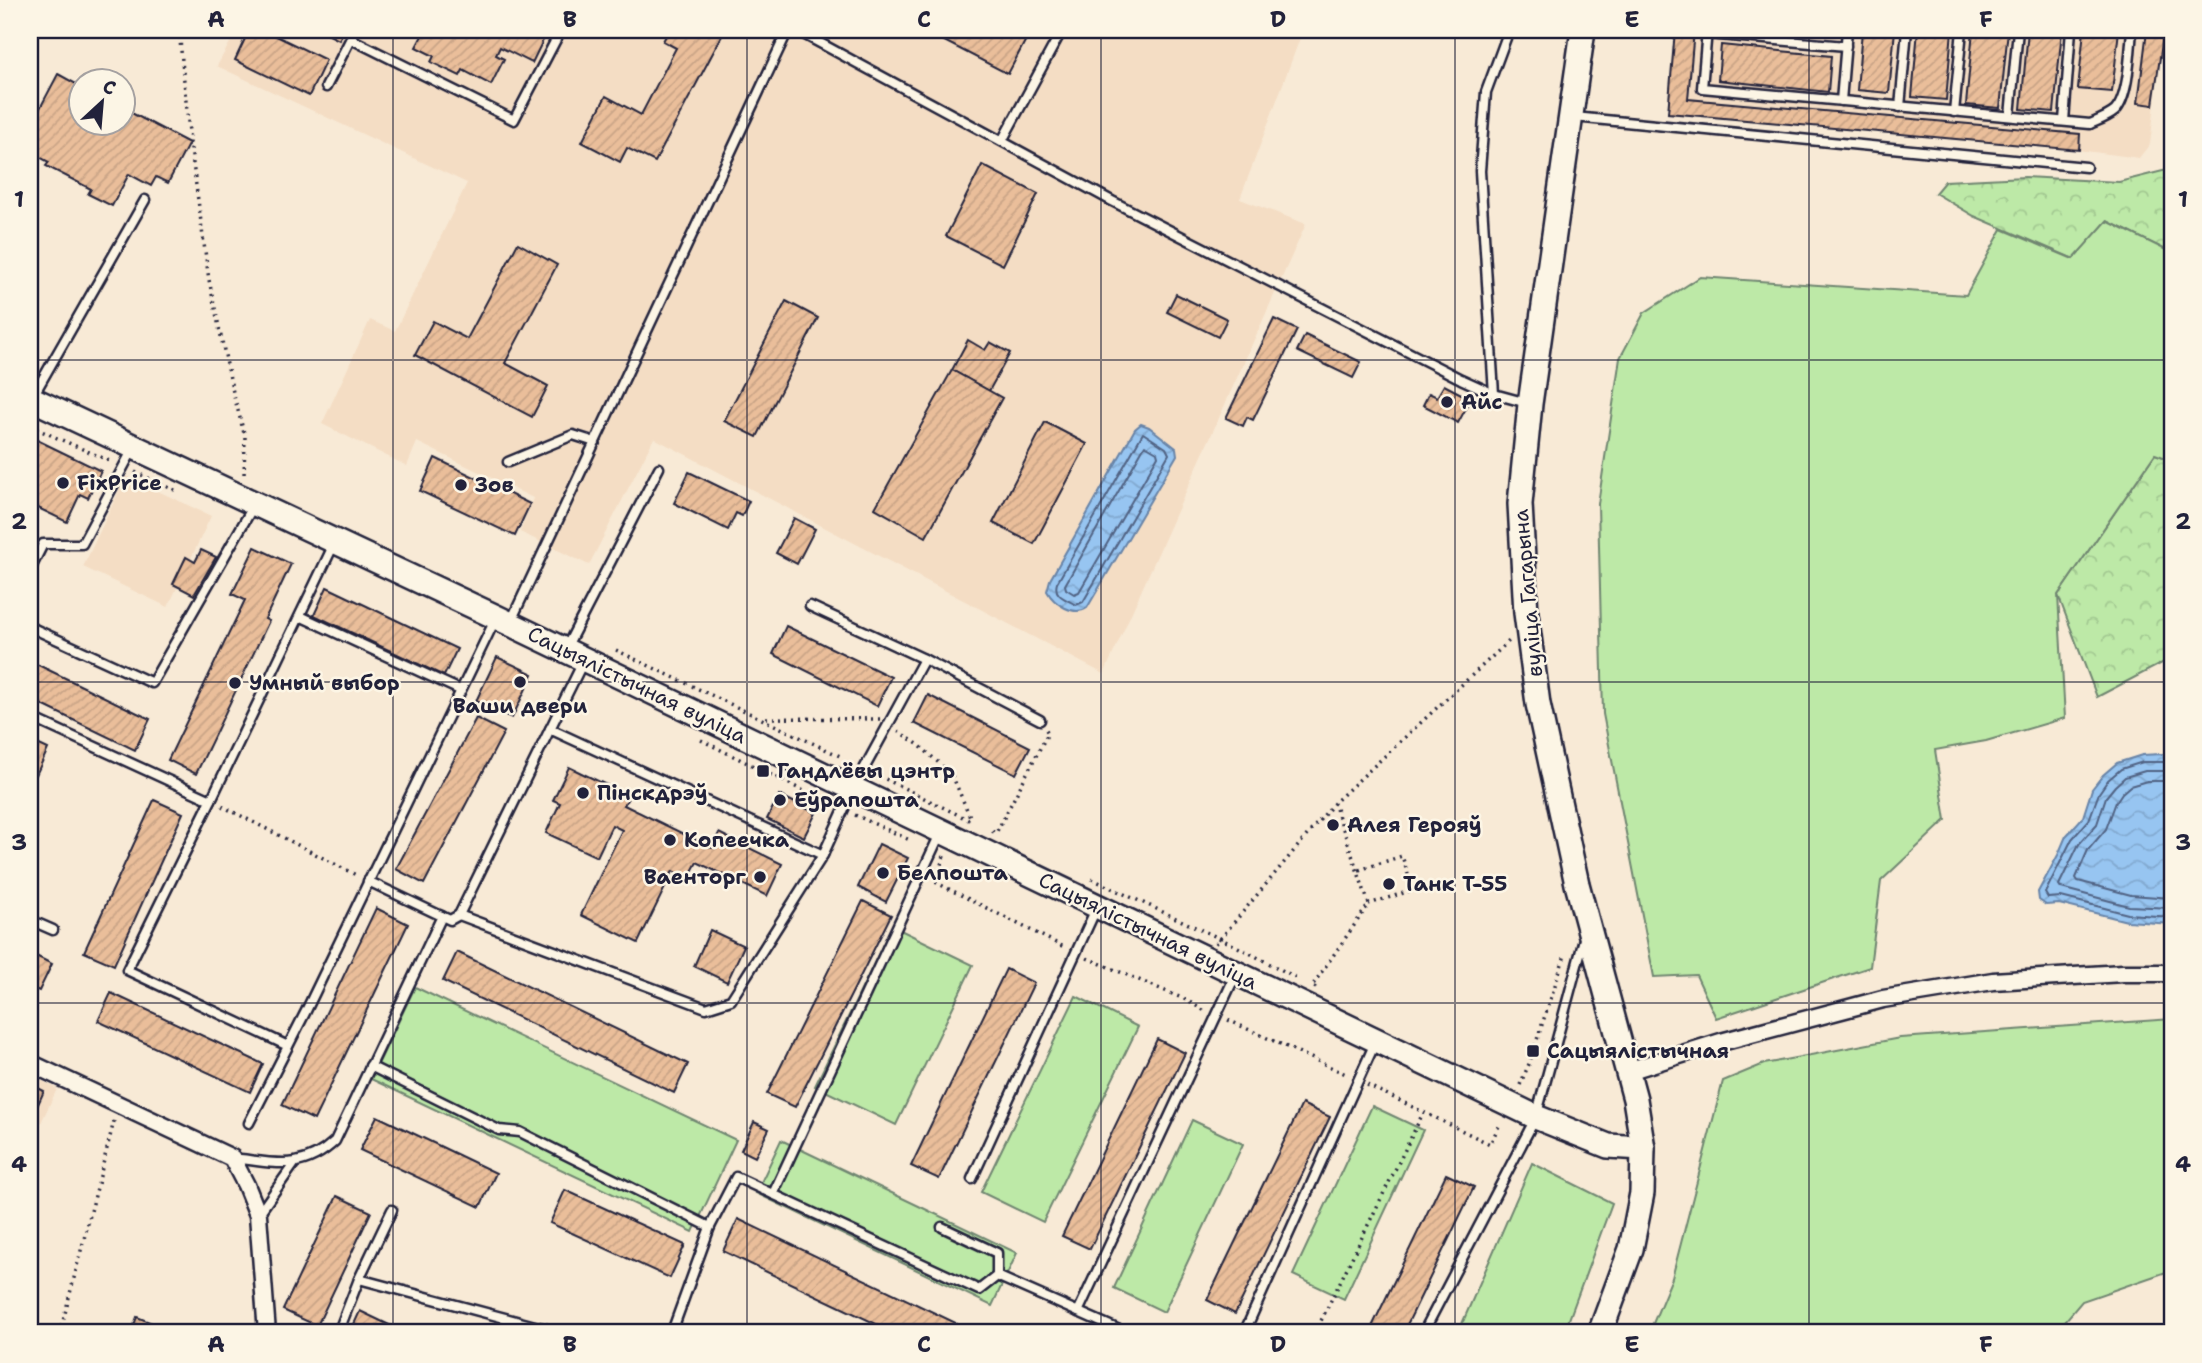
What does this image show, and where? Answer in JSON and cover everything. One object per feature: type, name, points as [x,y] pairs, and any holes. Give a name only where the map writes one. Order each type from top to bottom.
[{"type":"main road","name":"вуліца Гагарына","points":[[1583,30],[1530,404],[1520,503],[1527,623],[1538,704],[1588,926],[1636,1099],[1643,1148]]},
{"type":"main road","name":"Сацыялістычная вуліца","points":[[31,398],[1097,906],[1213,949],[1237,974],[1536,1117],[1608,1146],[1643,1148]]},
{"type":"main road","points":[[1600,1333],[1631,1249],[1642,1193],[1643,1148]]},
{"type":"street","points":[[1628,1072],[1721,1042],[1883,999],[1993,981],[2123,973],[2172,974]]},
{"type":"street","points":[[30,1063],[232,1158],[258,1215],[267,1333]]},
{"type":"lane","points":[[326,87],[355,30]]},
{"type":"lane","points":[[351,39],[514,120],[561,30]]},
{"type":"lane","points":[[248,1123],[460,690],[503,621],[595,442],[788,30]]},
{"type":"lane","points":[[796,30],[1162,226],[1461,379],[1494,394],[1530,404]]},
{"type":"lane","points":[[1002,141],[1062,30]]},
{"type":"lane","points":[[1494,394],[1480,171],[1486,92],[1509,30]]},
{"type":"lane","points":[[1841,101],[1847,30]]},
{"type":"lane","points":[[1900,107],[1907,30]]},
{"type":"lane","points":[[1954,111],[1962,30]]},
{"type":"lane","points":[[2010,116],[2018,30]]},
{"type":"lane","points":[[2064,121],[2071,30]]},
{"type":"lane","points":[[1846,46],[1707,32],[1702,88],[2090,124],[2117,109],[2123,98],[2132,30]]},
{"type":"lane","points":[[1571,117],[2086,167]]},
{"type":"lane","points":[[31,398],[145,200]]},
{"type":"lane","points":[[508,461],[573,435],[595,442]]},
{"type":"lane","points":[[30,570],[43,544],[82,544],[134,446]]},
{"type":"lane","points":[[368,881],[450,919],[459,915],[550,729],[574,655],[659,468]]},
{"type":"lane","points":[[30,627],[152,683],[255,503]]},
{"type":"lane","points":[[288,1046],[127,970],[335,542]]},
{"type":"lane","points":[[810,606],[924,659],[1040,720]]},
{"type":"lane","points":[[300,616],[460,690]]},
{"type":"lane","points":[[459,915],[706,1008],[731,1000],[823,855],[853,789],[924,659]]},
{"type":"lane","points":[[30,716],[211,800]]},
{"type":"lane","points":[[550,729],[823,855]]},
{"type":"lane","points":[[773,1194],[942,831]]},
{"type":"lane","points":[[972,1179],[1097,906]]},
{"type":"lane","points":[[232,1158],[294,1164],[320,1155],[335,1141],[442,916]]},
{"type":"lane","points":[[30,920],[53,930]]},
{"type":"lane","points":[[1423,1333],[1536,1117],[1588,926]]},
{"type":"lane","points":[[1078,1312],[1237,974]]},
{"type":"lane","points":[[1244,1333],[1376,1040]]},
{"type":"lane","points":[[370,1066],[499,1130],[520,1132],[710,1227]]},
{"type":"lane","points":[[258,1215],[294,1164]]},
{"type":"lane","points":[[675,1333],[674,1326],[710,1227],[736,1177],[979,1290],[997,1276]]},
{"type":"lane","points":[[338,1333],[359,1279],[392,1210]]},
{"type":"lane","points":[[942,1227],[997,1253],[997,1276]]},
{"type":"lane","points":[[997,1276],[1126,1333]]},
{"type":"lane","points":[[359,1279],[561,1333]]},
{"type":"path","points":[[179,30],[190,142],[209,280],[245,437],[244,477]]},
{"type":"path","points":[[1213,949],[1334,803],[1511,639],[1514,652]]},
{"type":"path","points":[[821,800],[842,757],[996,833],[1048,733],[1040,720]]},
{"type":"path","points":[[211,800],[368,881]]},
{"type":"path","points":[[1359,870],[1402,856],[1413,890],[1369,904]]},
{"type":"path","points":[[1082,874],[1213,949],[1236,946],[1312,986]]},
{"type":"path","points":[[1520,1085],[1566,950]]},
{"type":"path","points":[[1076,953],[1184,999]]},
{"type":"path","points":[[1208,1013],[1212,1004]]},
{"type":"path","points":[[60,1333],[118,1105]]},
{"type":"path","points":[[1315,1333],[1423,1113]]},
{"type":"shaded area","points":[[237,30],[1303,30],[1240,199],[1306,224],[1104,674],[654,438],[589,565],[520,532],[533,498],[417,442],[407,466],[322,424],[370,320],[395,331],[467,183],[217,66]]},
{"type":"shaded area","points":[[1675,30],[2164,30],[2150,144],[2139,158],[2078,150],[1668,113]]},
{"type":"shaded area","points":[[126,476],[211,516],[168,607],[83,567]]},
{"type":"shaded area","points":[[30,1074],[57,1089],[30,1146]]},
{"type":"green space","points":[[2172,165],[2172,253],[2107,221],[2074,259],[1974,216],[1935,193],[1945,181],[2025,177],[2119,182],[2171,169]]},
{"type":"green space","points":[[2107,221],[2172,253],[2172,460],[2155,454],[2058,595],[2065,718],[1986,741],[1935,750],[1946,820],[1881,881],[1870,967],[1716,1018],[1696,975],[1654,977],[1603,714],[1598,504],[1620,358],[1644,313],[1700,277],[1966,295],[2002,229],[2073,259]]},
{"type":"green space","points":[[2155,454],[2172,460],[2172,658],[2097,697],[2058,595]]},
{"type":"green space","points":[[892,926],[973,965],[896,1125],[815,1086]]},
{"type":"green space","points":[[415,987],[736,1140],[693,1232],[371,1079]]},
{"type":"green space","points":[[1076,996],[1138,1027],[1043,1222],[981,1192]]},
{"type":"green space","points":[[2172,1019],[2172,1270],[2082,1301],[2055,1333],[1649,1333],[1672,1278],[1723,1081],[1764,1064],[1900,1038]]},
{"type":"green space","points":[[1372,1106],[1423,1130],[1344,1299],[1293,1275]]},
{"type":"green space","points":[[1192,1120],[1243,1144],[1164,1312],[1114,1288]]},
{"type":"green space","points":[[781,1140],[1017,1253],[992,1306],[756,1193]]},
{"type":"green space","points":[[1532,1163],[1612,1203],[1564,1333],[1458,1333]]},
{"type":"water","points":[[1141,424],[1176,448],[1177,455],[1087,608],[1070,610],[1054,600],[1047,591],[1050,580],[1135,429]]},
{"type":"water","points":[[2142,755],[2172,755],[2172,924],[2127,921],[2059,904],[2046,905],[2039,900],[2038,892],[2066,836],[2083,817],[2092,789],[2103,775],[2117,763]]},
{"type":"building","points":[[249,30],[264,30],[326,60],[309,96],[235,60]]},
{"type":"building","points":[[319,30],[344,30],[339,40]]},
{"type":"building","points":[[425,30],[548,30],[532,63],[500,47],[496,55],[504,59],[491,85],[463,70],[460,76],[431,62],[434,56],[416,47]]},
{"type":"building","points":[[669,30],[725,30],[655,162],[627,148],[620,162],[582,142],[606,96],[641,115],[676,48],[663,41]]},
{"type":"building","points":[[923,30],[1031,30],[1008,74]]},
{"type":"building","points":[[1675,30],[1694,30],[1688,99],[2080,134],[2079,150],[1668,113]]},
{"type":"building","points":[[1862,30],[1895,30],[1889,93],[1857,90]]},
{"type":"building","points":[[1918,30],[1952,30],[1946,100],[1912,97]]},
{"type":"building","points":[[1973,30],[2008,30],[2000,108],[1966,105]]},
{"type":"building","points":[[2028,30],[2062,30],[2054,112],[2021,109]]},
{"type":"building","points":[[2084,30],[2119,30],[2112,92],[2078,89]]},
{"type":"building","points":[[2147,30],[2164,30],[2153,105],[2138,103]]},
{"type":"building","points":[[1721,45],[1831,56],[1828,92],[1718,80]]},
{"type":"building","points":[[58,74],[66,78],[66,136],[136,136],[136,115],[189,143],[168,183],[156,177],[151,186],[129,174],[112,206],[88,194],[91,189],[46,166],[49,162],[30,152],[30,108],[38,112]]},
{"type":"building","points":[[982,165],[1038,194],[1003,265],[946,236]]},
{"type":"building","points":[[518,243],[557,265],[505,363],[548,386],[532,417],[415,355],[433,321],[467,339]]},
{"type":"building","points":[[1176,294],[1227,319],[1218,337],[1167,312]]},
{"type":"building","points":[[786,301],[818,318],[757,437],[724,421]]},
{"type":"building","points":[[1274,319],[1297,330],[1253,420],[1247,417],[1243,426],[1226,418]]},
{"type":"building","points":[[1305,335],[1361,362],[1353,378],[1297,351]]},
{"type":"building","points":[[968,340],[985,350],[990,342],[1010,353],[989,391],[952,370]]},
{"type":"building","points":[[952,370],[1002,398],[926,537],[875,508]]},
{"type":"building","name":"Айс","points":[[1444,385],[1471,399],[1458,423],[1423,405],[1429,393],[1437,397]]},
{"type":"building","points":[[1045,422],[1087,444],[1034,544],[993,523]]},
{"type":"building","name":"FixPrice","points":[[33,438],[101,471],[88,498],[80,494],[67,522],[30,504],[30,445]]},
{"type":"building","points":[[435,458],[530,504],[515,536],[420,491]]},
{"type":"building","points":[[689,472],[749,501],[742,516],[736,513],[728,530],[674,503]]},
{"type":"building","points":[[794,518],[815,529],[797,564],[776,553]]},
{"type":"building","points":[[255,547],[291,564],[265,619],[269,621],[196,774],[168,760],[245,600],[232,594]]},
{"type":"building","points":[[201,550],[216,557],[194,595],[173,584],[186,557],[195,562]]},
{"type":"building","points":[[327,587],[457,649],[444,676],[314,615]]},
{"type":"building","points":[[786,626],[891,677],[877,706],[773,654]]},
{"type":"building","points":[[497,657],[533,674],[512,718],[476,701]]},
{"type":"building","points":[[30,661],[150,719],[135,750],[30,699]]},
{"type":"building","points":[[928,695],[1030,747],[1016,774],[914,723]]},
{"type":"building","points":[[476,718],[504,732],[424,884],[396,869]]},
{"type":"building","points":[[33,742],[48,749],[36,775],[30,772],[30,749]]},
{"type":"building","points":[[569,767],[629,796],[624,805],[712,848],[719,833],[782,864],[767,896],[697,862],[688,879],[673,871],[638,943],[581,915],[622,830],[612,825],[597,857],[546,833],[560,803],[553,800]]},
{"type":"building","points":[[779,795],[816,813],[804,837],[767,819]]},
{"type":"building","points":[[154,800],[183,813],[114,965],[84,952]]},
{"type":"building","name":"Белпошта","points":[[879,844],[908,858],[886,902],[858,887]]},
{"type":"building","points":[[863,901],[891,915],[795,1107],[767,1094]]},
{"type":"building","points":[[376,908],[408,924],[314,1120],[282,1105]]},
{"type":"building","points":[[710,930],[744,946],[727,982],[694,966]]},
{"type":"building","points":[[457,952],[688,1064],[674,1093],[443,981]]},
{"type":"building","points":[[30,953],[52,964],[39,991],[30,987]]},
{"type":"building","points":[[1006,969],[1034,983],[939,1179],[911,1166]]},
{"type":"building","points":[[111,993],[263,1064],[250,1092],[98,1021]]},
{"type":"building","points":[[1157,1039],[1185,1053],[1090,1249],[1062,1236]]},
{"type":"building","points":[[30,1084],[44,1091],[30,1122]]},
{"type":"building","points":[[1302,1104],[1330,1117],[1235,1314],[1207,1300]]},
{"type":"building","points":[[377,1116],[496,1173],[480,1207],[360,1150]]},
{"type":"building","points":[[754,1122],[769,1129],[755,1157],[741,1150]]},
{"type":"building","points":[[1446,1174],[1474,1187],[1403,1333],[1369,1333]]},
{"type":"building","points":[[565,1190],[685,1245],[670,1278],[550,1223]]},
{"type":"building","points":[[337,1196],[371,1212],[317,1326],[283,1310]]},
{"type":"building","points":[[738,1219],[960,1325],[957,1333],[895,1333],[723,1251]]},
{"type":"building","points":[[360,1311],[406,1333],[350,1333]]},
{"type":"building","points":[[137,1317],[162,1327],[160,1333],[131,1333]]},
{"type":"place","name":"Айс","points":[[1447,402]]},
{"type":"place","name":"FixPrice","points":[[63,483]]},
{"type":"place","name":"Зов","points":[[461,485]]},
{"type":"place","name":"Ваши двери","points":[[520,682]]},
{"type":"place","name":"Умный выбор","points":[[235,683]]},
{"type":"place","name":"Гандлёвы цэнтр","points":[[763,771]]},
{"type":"place","name":"Пінскдрэў","points":[[583,793]]},
{"type":"place","name":"Еўрапошта","points":[[780,800]]},
{"type":"place","name":"Алея Герояў","points":[[1333,825]]},
{"type":"place","name":"Копеечка","points":[[670,840]]},
{"type":"place","name":"Белпошта","points":[[883,873]]},
{"type":"place","name":"Ваенторг","points":[[760,877]]},
{"type":"place","name":"Танк Т-55","points":[[1389,884]]},
{"type":"place","name":"Сацыялістычная","points":[[1533,1051]]}]
